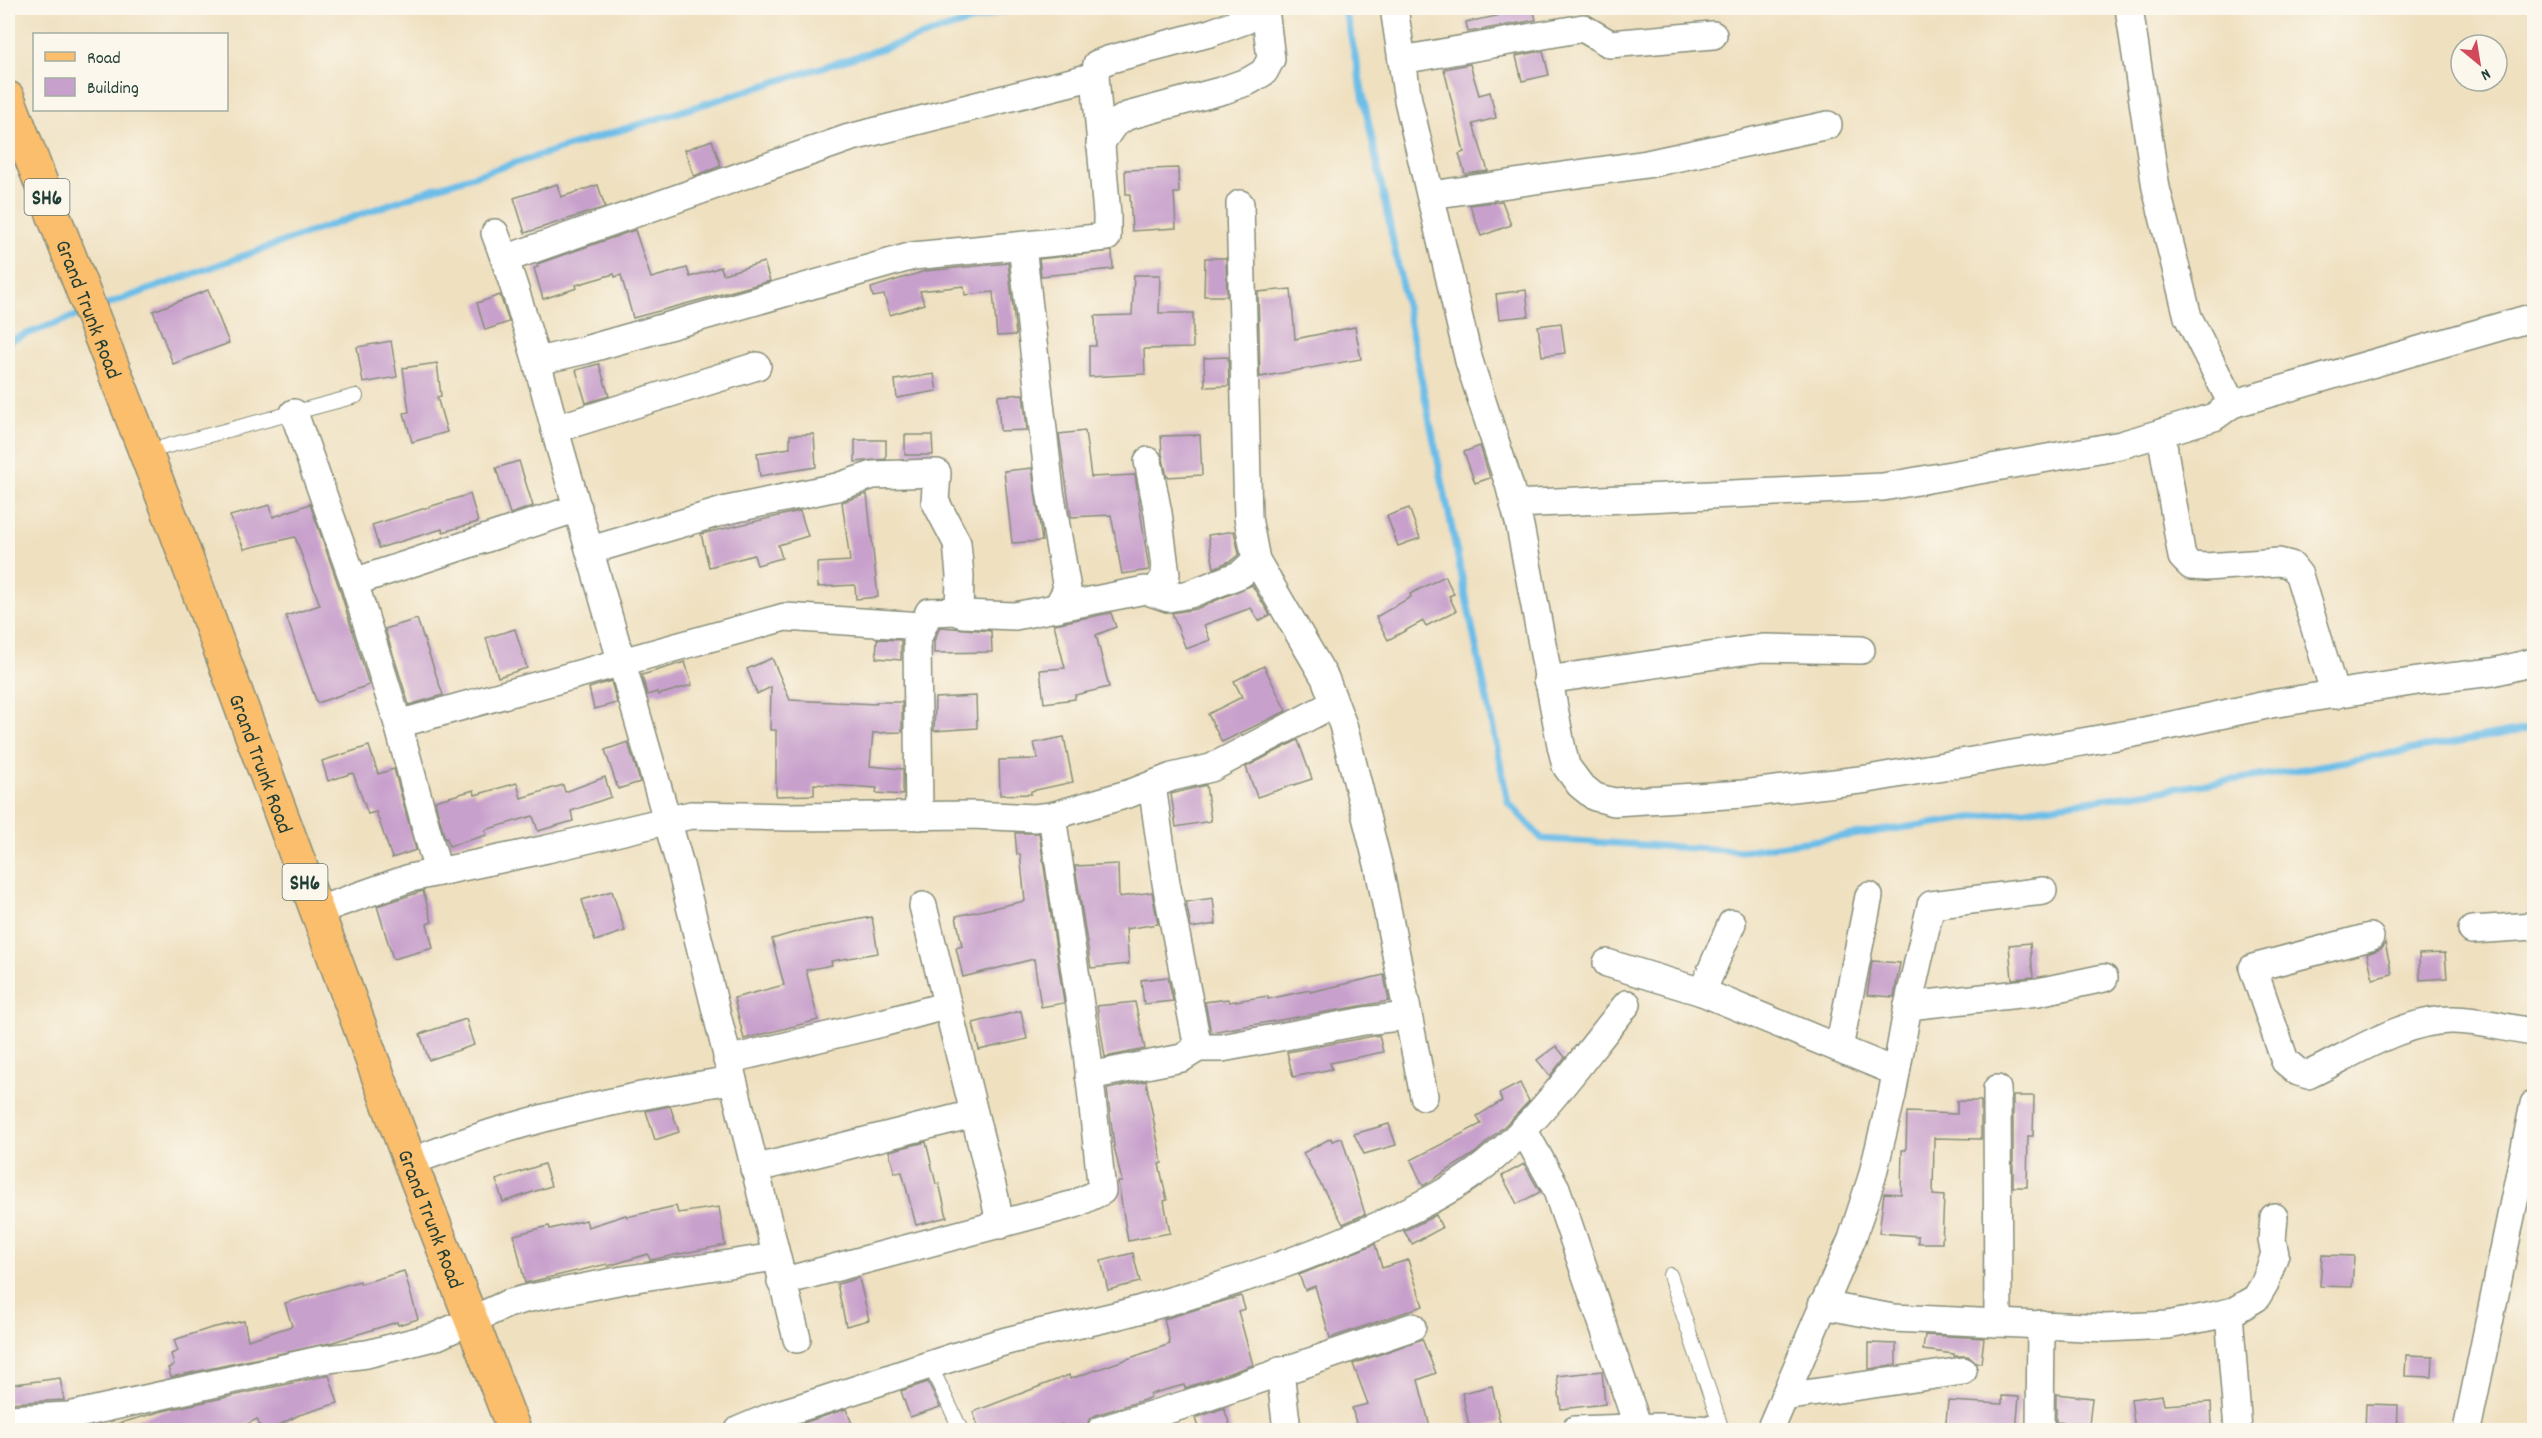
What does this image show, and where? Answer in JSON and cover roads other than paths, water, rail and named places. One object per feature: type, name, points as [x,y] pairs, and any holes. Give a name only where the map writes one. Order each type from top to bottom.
[{"type":"main road","name":"Grand Trunk Road","points":[[8,98],[86,296],[410,1162],[514,1431]]},
{"type":"street","points":[[538,361],[585,350],[904,259],[1107,237],[1107,215],[1100,144],[1095,76],[1097,64],[1111,58],[1210,33],[1246,20],[1266,8],[1272,59],[1264,72],[1249,81],[1224,90],[1127,116],[1114,124],[1100,144]]},
{"type":"street","points":[[1394,8],[1408,100],[1469,361],[1514,504],[1547,680],[1566,766],[1580,785],[1595,797],[1614,802],[1743,794],[1868,779],[2011,752],[2140,732],[2271,704],[2424,680],[2493,672],[2535,662]]},
{"type":"street","points":[[2129,8],[2156,188],[2188,317],[2232,404]]},
{"type":"street","points":[[1402,60],[1583,28],[1610,44],[1713,35]]},
{"type":"street","points":[[505,259],[849,138],[1095,76]]},
{"type":"street","points":[[1431,195],[1647,164],[1828,125]]},
{"type":"street","points":[[1240,204],[1248,518],[1256,560],[1324,678],[1343,725],[1379,868],[1424,1096]]},
{"type":"street","points":[[495,233],[538,361],[555,429],[667,820],[797,1339]]},
{"type":"street","points":[[1022,246],[1050,491],[1067,589],[1057,608]]},
{"type":"street","points":[[1514,504],[1883,487],[2121,446],[2214,417],[2232,404],[2535,317]]},
{"type":"street","points":[[555,429],[757,366]]},
{"type":"street","points":[[294,413],[354,582],[398,724],[438,872]]},
{"type":"street","points":[[2161,433],[2182,557],[2191,566],[2279,562],[2291,565],[2300,575],[2335,695]]},
{"type":"street","points":[[1148,461],[1166,575],[1154,593]]},
{"type":"street","points":[[591,550],[727,510],[837,487],[873,476],[937,473],[935,501],[957,543],[960,576],[959,611]]},
{"type":"street","points":[[354,582],[578,508]]},
{"type":"street","points":[[919,816],[917,640],[929,612],[959,611],[962,614],[1015,616],[1145,590],[1168,598],[1190,594],[1241,574],[1256,560]]},
{"type":"street","points":[[398,724],[785,617],[922,626]]},
{"type":"street","points":[[1547,680],[1763,648],[1861,650]]},
{"type":"street","points":[[316,911],[410,878],[579,842],[691,815],[972,815],[1034,818],[1052,816],[1172,777],[1210,768],[1333,704]]},
{"type":"street","points":[[1152,785],[1166,883],[1198,1048]]},
{"type":"street","points":[[8,1419],[69,1416],[320,1360],[367,1354],[437,1336],[507,1304],[564,1291],[623,1280],[778,1270],[1000,1225],[1075,1204],[1102,1191],[1089,1076],[1052,816]]},
{"type":"street","points":[[1770,1431],[1852,1239],[1872,1177],[1931,904],[2043,891]]},
{"type":"street","points":[[1839,1048],[1869,896]]},
{"type":"street","points":[[923,906],[1000,1225]]},
{"type":"street","points":[[1702,992],[1732,923]]},
{"type":"street","points":[[2472,930],[2535,926]]},
{"type":"street","points":[[2370,937],[2253,968],[2285,1061],[2298,1072],[2308,1075],[2388,1035],[2415,1026],[2443,1021],[2452,1020],[2535,1032]]},
{"type":"street","points":[[1607,963],[1702,992],[1896,1072]]},
{"type":"street","points":[[1908,1006],[2038,992],[2104,978]]},
{"type":"street","points":[[739,1431],[775,1415],[1004,1342],[1144,1309],[1282,1265],[1355,1236],[1450,1189],[1485,1165],[1524,1131],[1627,1004]]},
{"type":"street","points":[[410,1162],[501,1130],[633,1098],[948,1005]]},
{"type":"street","points":[[1089,1076],[1182,1058],[1198,1048],[1222,1048],[1364,1021],[1407,1016]]},
{"type":"street","points":[[1997,1089],[1998,1323]]},
{"type":"street","points":[[2467,1431],[2535,1104]]},
{"type":"street","points":[[754,1169],[973,1114]]},
{"type":"street","points":[[1524,1131],[1556,1188],[1638,1427]]},
{"type":"street","points":[[1822,1305],[1893,1318],[2106,1328],[2168,1325],[2229,1313],[2256,1298],[2265,1282],[2275,1254],[2272,1240],[2274,1217]]},
{"type":"street","points":[[2229,1313],[2238,1431]]},
{"type":"street","points":[[2040,1431],[2041,1324]]},
{"type":"street","points":[[1101,1431],[1412,1327]]},
{"type":"street","points":[[1280,1371],[1287,1431]]},
{"type":"street","points":[[1784,1397],[1963,1371]]},
{"type":"street","points":[[1575,1431],[1638,1427],[1715,1431]]},
{"type":"lane","points":[[145,452],[356,396]]},
{"type":"lane","points":[[1670,1275],[1722,1431]]},
{"type":"lane","points":[[930,1365],[961,1431]]},
{"type":"waterway","points":[[97,308],[435,188],[1012,8]]},
{"type":"waterway","points":[[1342,8],[1348,22],[1508,802],[1542,839],[1742,851],[2274,774],[2534,728]]},
{"type":"waterway","points":[[8,341],[81,314]]}]
